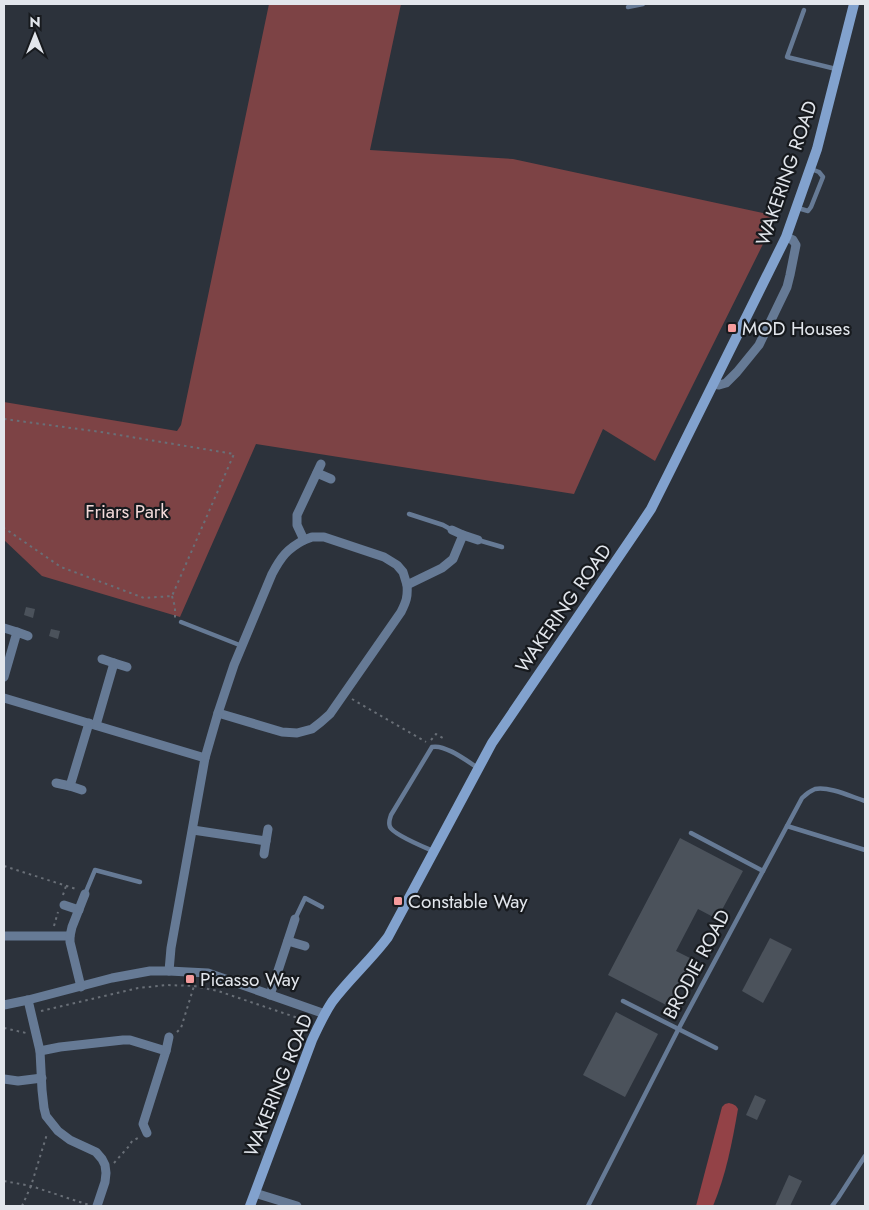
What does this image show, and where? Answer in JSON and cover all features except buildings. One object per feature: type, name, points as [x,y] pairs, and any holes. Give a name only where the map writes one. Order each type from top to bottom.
[{"type":"street","name":"WAKERING ROAD","points":[[250,1206],[312,1040],[325,1014],[338,995],[388,937],[492,743],[621,556],[651,509],[786,237],[817,149],[854,4]]},
{"type":"street","points":[[713,384],[726,383],[759,345],[787,287],[796,245],[793,240],[786,237]]},
{"type":"street","points":[[304,540],[297,525],[297,515],[321,464]]},
{"type":"street","points":[[317,473],[331,479]]},
{"type":"street","points":[[452,530],[478,540]]},
{"type":"street","points":[[407,585],[442,568],[453,559],[463,535]]},
{"type":"street","points":[[169,971],[171,948],[205,758],[218,712],[242,646],[279,560],[293,545],[304,540],[324,537],[384,557],[397,565],[403,572],[407,585],[407,602],[330,714],[312,729],[297,733],[282,732],[218,712]]},
{"type":"street","points":[[4,628],[28,636]]},
{"type":"street","points":[[4,677],[17,632]]},
{"type":"street","points":[[102,659],[127,667]]},
{"type":"street","points":[[70,786],[114,663]]},
{"type":"street","points":[[4,698],[205,758]]},
{"type":"street","points":[[56,783],[82,790]]},
{"type":"street","points":[[264,854],[268,829]]},
{"type":"street","points":[[193,830],[266,840]]},
{"type":"street","points":[[81,987],[70,936],[85,893]]},
{"type":"street","points":[[64,905],[79,910]]},
{"type":"street","points":[[270,995],[295,919]]},
{"type":"street","points":[[4,936],[70,936]]},
{"type":"street","points":[[288,941],[305,946]]},
{"type":"street","points":[[4,1005],[134,974],[150,971],[169,971],[208,973],[325,1014]]},
{"type":"street","points":[[28,1000],[40,1051],[42,1090],[46,1116],[58,1131],[70,1140],[96,1152],[102,1158],[105,1165],[105,1182],[97,1206]]},
{"type":"street","points":[[147,1134],[143,1124],[169,1037]]},
{"type":"street","points":[[40,1051],[60,1047],[130,1040],[166,1051]]},
{"type":"street","points":[[4,1080],[18,1081],[42,1078]]},
{"type":"street","points":[[255,1193],[297,1206]]},
{"type":"lane","points":[[628,7],[643,4]]},
{"type":"lane","points":[[804,10],[787,58],[837,70]]},
{"type":"lane","points":[[796,208],[808,210],[811,207],[822,176],[819,172],[810,169]]},
{"type":"lane","points":[[409,514],[452,530]]},
{"type":"lane","points":[[478,540],[502,547]]},
{"type":"lane","points":[[182,622],[242,646]]},
{"type":"lane","points":[[435,851],[416,844],[390,828],[391,814],[432,747],[439,746],[478,768]]},
{"type":"lane","name":"BRODIE ROAD","points":[[588,1206],[679,1028],[802,798],[814,790],[822,789],[865,801]]},
{"type":"lane","points":[[787,826],[865,850]]},
{"type":"lane","points":[[691,833],[763,871]]},
{"type":"lane","points":[[85,893],[96,870],[140,882]]},
{"type":"lane","points":[[295,919],[305,898],[322,907]]},
{"type":"lane","points":[[623,1001],[716,1048]]},
{"type":"lane","points":[[832,1206],[865,1156]]},
{"type":"path","points":[[4,419],[101,432],[234,454],[172,596],[175,607],[175,619],[182,622]]},
{"type":"path","points":[[4,528],[61,567],[144,598],[172,596]]},
{"type":"path","points":[[344,694],[429,743],[436,734],[451,744]]},
{"type":"path","points":[[4,866],[85,893]]},
{"type":"path","points":[[31,1013],[138,988],[167,985],[194,986],[218,991],[307,1021],[314,1010]]},
{"type":"path","points":[[169,1037],[182,1028],[194,986]]},
{"type":"path","points":[[4,1028],[36,1034]]},
{"type":"path","points":[[22,1206],[31,1186],[51,1122]]},
{"type":"path","points":[[106,1172],[132,1141],[147,1134]]},
{"type":"path","points":[[4,1180],[31,1186],[93,1206]]},
{"type":"green space","name":"Friars Park","points":[[269,4],[401,4],[370,150],[513,159],[777,216],[655,461],[603,429],[574,494],[256,444],[180,617],[42,576],[4,540],[4,402],[177,431],[181,425]]},
{"type":"shaded area","points":[[729,1103],[738,1109],[722,1183],[713,1206],[696,1206],[722,1107]]},
{"type":"place","name":"MOD Houses","points":[[732,328]]},
{"type":"place","name":"Constable Way","points":[[398,901]]},
{"type":"place","name":"Picasso Way","points":[[190,979]]}]
